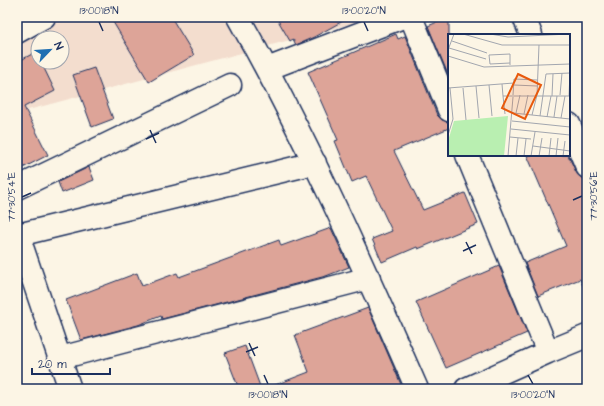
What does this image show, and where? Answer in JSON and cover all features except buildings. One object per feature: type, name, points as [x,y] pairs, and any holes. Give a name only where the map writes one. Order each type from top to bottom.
[{"type":"street","points":[[17,32],[44,17]]},
{"type":"street","points":[[238,17],[267,69],[315,163],[369,278],[417,389]]},
{"type":"street","points":[[267,69],[403,17]]},
{"type":"street","points":[[411,17],[448,108]]},
{"type":"street","points":[[524,17],[531,34]]},
{"type":"street","points":[[17,188],[230,85]]},
{"type":"street","points":[[570,126],[587,167]]},
{"type":"street","points":[[468,156],[548,352]]},
{"type":"street","points":[[70,389],[18,234],[315,163]]},
{"type":"street","points":[[60,358],[369,278]]},
{"type":"street","points":[[466,389],[587,336]]},
{"type":"shaded area","points":[[17,17],[376,17],[17,113]]}]
